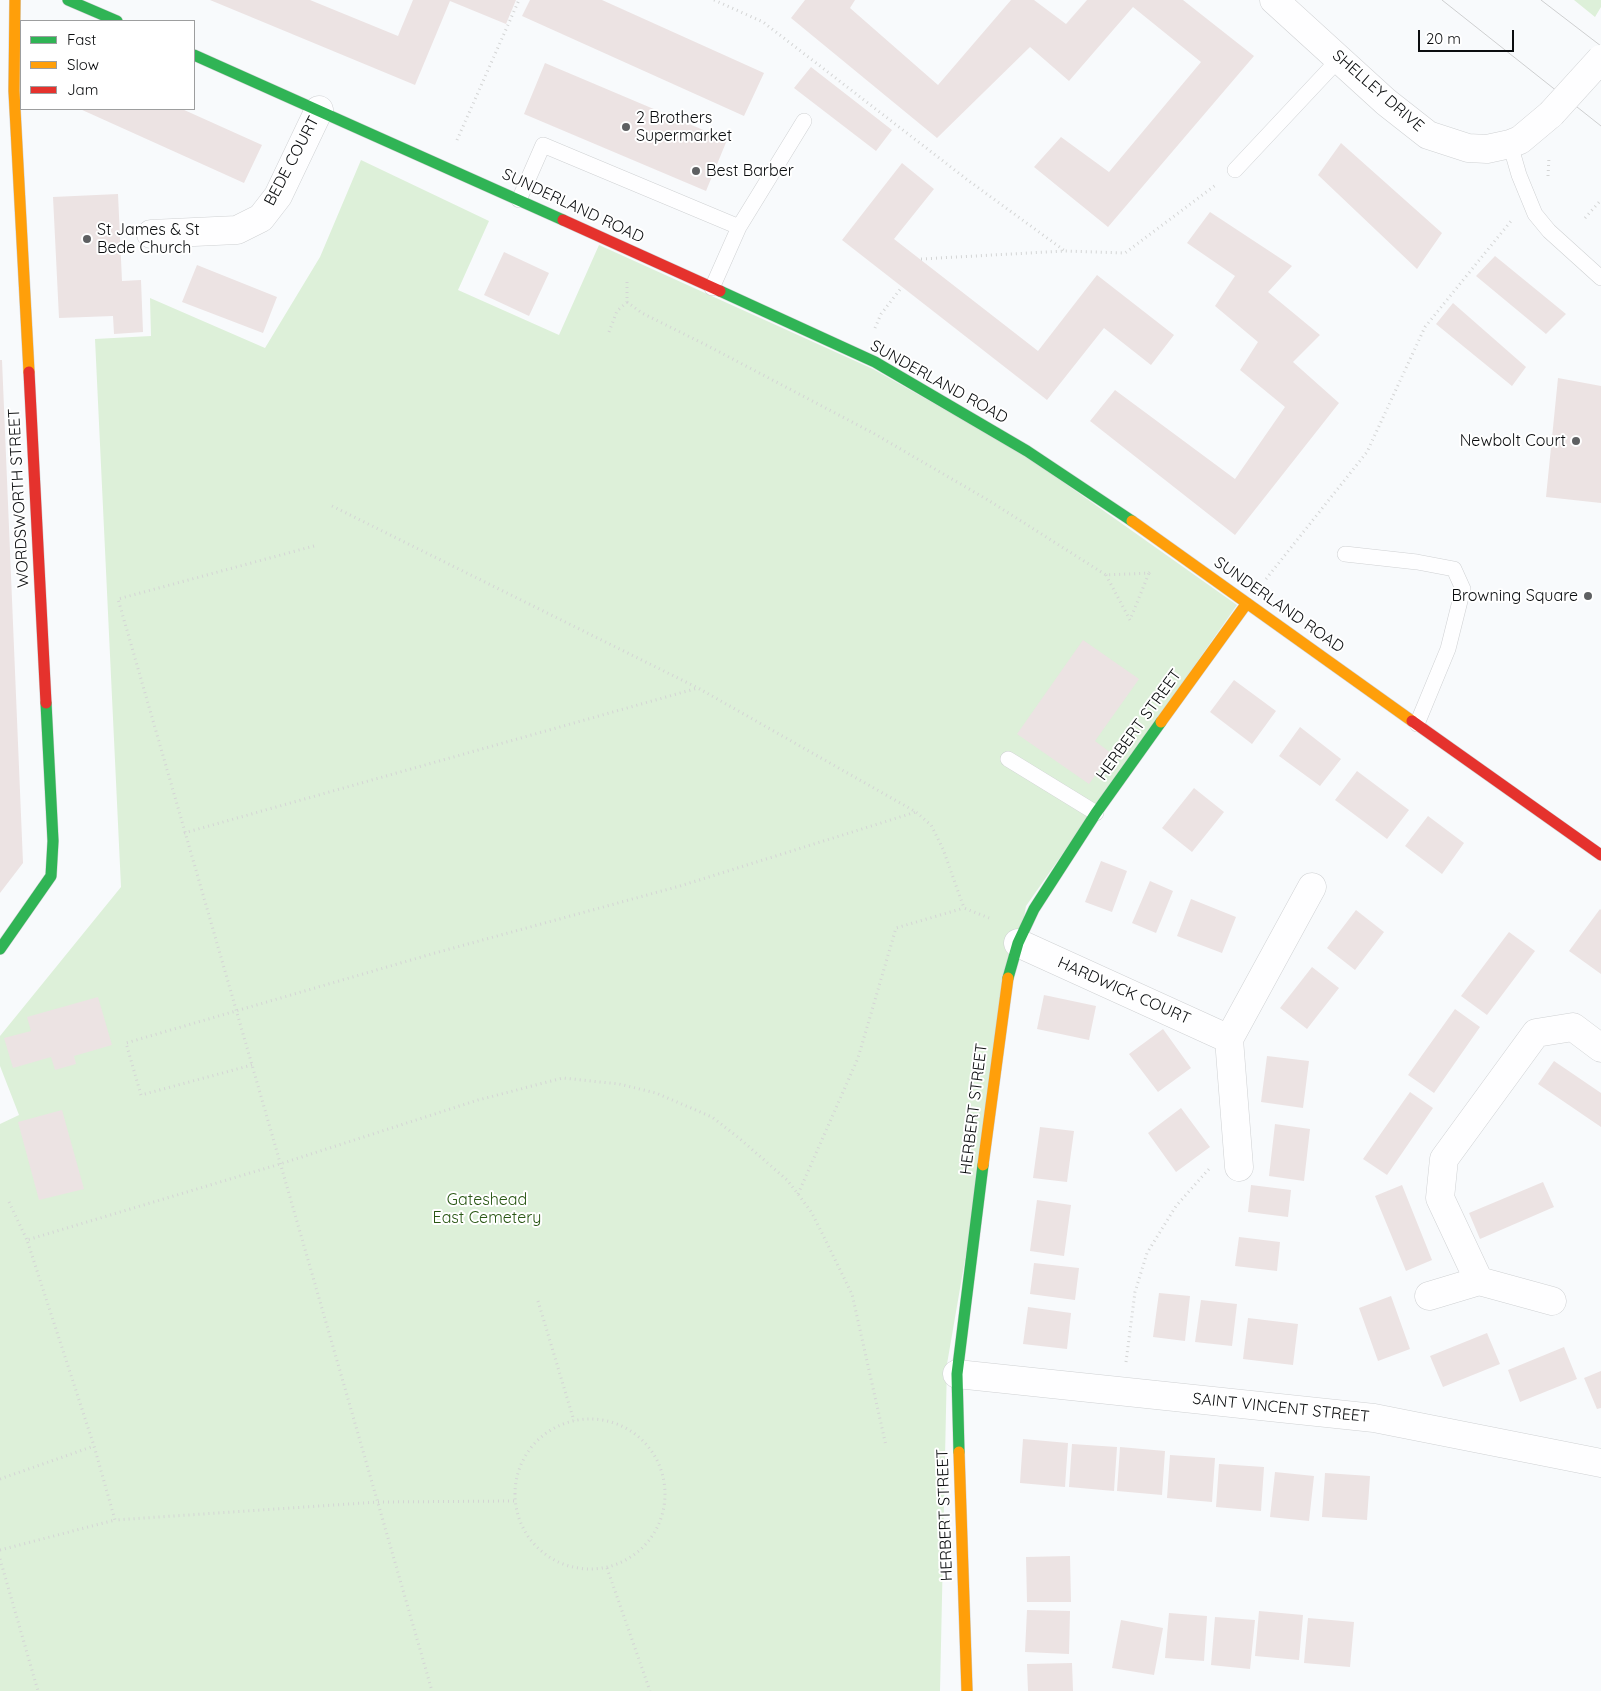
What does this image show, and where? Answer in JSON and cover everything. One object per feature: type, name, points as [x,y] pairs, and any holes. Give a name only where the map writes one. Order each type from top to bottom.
[{"type":"street","name":"WORDSWORTH STREET","points":[[0,948],[51,876],[53,841],[7,88],[15,0]]},
{"type":"street","points":[[68,0],[115,20]]},
{"type":"street","name":"SHELLEY DRIVE","points":[[1274,0],[1340,58],[1386,102],[1428,135],[1468,148],[1487,150],[1520,140],[1551,114],[1601,59]]},
{"type":"street","name":"SUNDERLAND ROAD","points":[[195,55],[446,166],[875,362],[1027,450],[1131,520],[1601,855]]},
{"type":"street","name":"BEDE COURT","points":[[151,234],[237,230],[261,218],[278,196],[319,110]]},
{"type":"street","name":"HERBERT STREET","points":[[967,1691],[957,1374],[994,1076],[1010,973],[1018,943],[1034,908],[1096,813],[1247,603]]},
{"type":"street","points":[[1239,1167],[1229,1039],[1312,886]]},
{"type":"street","name":"HARDWICK COURT","points":[[1018,943],[1229,1039]]},
{"type":"street","points":[[1479,1281],[1440,1198],[1444,1159],[1536,1033],[1573,1027],[1601,1048]]},
{"type":"street","points":[[1429,1296],[1479,1281],[1552,1301]]},
{"type":"street","name":"SAINT VINCENT STREET","points":[[957,1374],[1374,1418],[1601,1463]]},
{"type":"lane","points":[[1235,170],[1340,58]]},
{"type":"lane","points":[[712,288],[739,227],[804,121]]},
{"type":"lane","points":[[1510,144],[1519,175],[1535,214],[1549,231],[1601,278]]},
{"type":"lane","points":[[519,200],[543,145],[739,227]]},
{"type":"lane","points":[[1344,554],[1417,562],[1454,569],[1463,589],[1450,640],[1417,724]]},
{"type":"lane","points":[[1008,758],[1096,813]]},
{"type":"path","points":[[446,166],[519,0]]},
{"type":"path","points":[[714,0],[763,22],[1065,251]]},
{"type":"path","points":[[1247,603],[1367,452],[1425,327],[1528,200],[1549,183],[1547,172],[1552,150]]},
{"type":"path","points":[[921,259],[1065,251],[1125,253],[1235,170]]},
{"type":"path","points":[[1585,218],[1601,200]]},
{"type":"path","points":[[609,332],[617,311],[627,302],[627,249]]},
{"type":"path","points":[[862,356],[881,314],[902,287]]},
{"type":"path","points":[[627,302],[642,313],[873,433],[988,500],[1106,575],[1130,620],[1149,573],[1154,568]]},
{"type":"path","points":[[332,506],[698,688],[916,812],[931,826],[944,849],[964,908]]},
{"type":"path","points":[[314,546],[118,599],[432,1691]]},
{"type":"path","points":[[1106,575],[1149,573]]},
{"type":"path","points":[[184,833],[698,688]]},
{"type":"path","points":[[252,1065],[141,1095],[126,1043],[435,953],[680,886],[916,812]]},
{"type":"path","points":[[798,1194],[858,1058],[896,928],[964,908],[989,918]]},
{"type":"path","points":[[27,1240],[280,1164],[478,1100],[563,1078],[619,1084],[656,1093],[712,1117],[787,1180],[798,1194],[812,1213],[852,1294],[886,1446]]},
{"type":"path","points":[[1123,1391],[1135,1292],[1147,1253],[1176,1206],[1207,1169],[1239,1167]]},
{"type":"path","points":[[8,1202],[27,1240],[94,1446],[115,1520]]},
{"type":"path","points":[[538,1301],[574,1421]]},
{"type":"path","points":[[585,1418],[618,1423],[643,1439],[661,1464],[667,1498],[660,1526],[637,1554],[614,1566],[598,1570],[571,1568],[548,1558],[529,1540],[522,1526],[514,1501],[514,1487],[522,1461],[530,1447],[554,1427],[585,1418]]},
{"type":"path","points":[[0,1479],[94,1446]]},
{"type":"path","points":[[0,1550],[115,1520],[378,1502],[514,1501]]},
{"type":"path","points":[[0,1559],[38,1691]]},
{"type":"path","points":[[607,1568],[650,1691]]},
{"type":"green space","points":[[1574,0],[1601,0],[1601,7],[1595,17]]},
{"type":"green space","name":"Gateshead East Cemetery","points":[[361,160],[489,221],[458,290],[559,335],[599,245],[873,369],[1022,453],[1237,605],[1026,906],[947,1364],[940,1691],[0,1691],[0,1124],[19,1115],[0,1066],[0,1036],[121,887],[95,339],[151,336],[150,298],[265,348],[320,257]]},
{"type":"building","points":[[210,0],[310,0],[398,36],[413,0],[516,0],[506,24],[450,1],[415,85]]},
{"type":"building","points":[[530,0],[602,0],[764,73],[744,116],[522,16]]},
{"type":"building","points":[[805,0],[855,0],[850,8],[938,85],[1011,0],[1034,0],[1066,24],[1087,0],[1183,0],[1254,56],[1108,227],[1034,167],[1061,137],[1109,172],[1201,62],[1133,7],[1069,81],[1030,47],[937,138],[791,18]]},
{"type":"building","name":"2 Brothers Supermarket","points":[[545,63],[727,140],[706,191],[524,114]]},
{"type":"building","points":[[811,67],[892,130],[876,151],[794,88]]},
{"type":"building","points":[[82,110],[184,110],[262,145],[244,183]]},
{"type":"building","points":[[1341,143],[1442,233],[1417,269],[1318,175]]},
{"type":"building","points":[[902,163],[934,189],[894,239],[1038,351],[1097,275],[1174,335],[1151,365],[1104,328],[1047,400],[842,240]]},
{"type":"building","name":"St James & St Bede Church","points":[[118,194],[122,281],[141,280],[143,332],[114,334],[113,316],[59,318],[53,197]]},
{"type":"building","points":[[1210,212],[1292,266],[1268,292],[1320,335],[1293,362],[1339,403],[1235,535],[1090,421],[1115,390],[1235,479],[1285,407],[1240,370],[1258,342],[1215,306],[1235,276],[1187,243]]},
{"type":"building","points":[[504,252],[549,273],[529,316],[484,295]]},
{"type":"building","points":[[1495,256],[1566,314],[1546,334],[1476,276]]},
{"type":"building","points":[[197,265],[277,297],[263,333],[182,302]]},
{"type":"building","points":[[1453,303],[1526,367],[1512,386],[1436,324]]},
{"type":"building","points":[[0,360],[2,360],[23,863],[0,893]]},
{"type":"building","name":"Newbolt Court","points":[[1558,378],[1601,386],[1601,503],[1546,497]]},
{"type":"building","points":[[1083,640],[1139,679],[1095,741],[1111,753],[1089,784],[1017,734]]},
{"type":"building","points":[[1234,680],[1276,711],[1252,744],[1210,712]]},
{"type":"building","points":[[1300,727],[1341,759],[1320,786],[1279,756]]},
{"type":"building","points":[[1357,771],[1409,810],[1387,839],[1335,800]]},
{"type":"building","points":[[1194,788],[1224,812],[1192,852],[1162,828]]},
{"type":"building","points":[[1428,816],[1464,843],[1442,874],[1405,846]]},
{"type":"building","points":[[1101,861],[1127,871],[1112,912],[1085,902]]},
{"type":"building","points":[[1150,881],[1173,891],[1156,933],[1132,923]]},
{"type":"building","points":[[1191,899],[1236,917],[1222,953],[1177,936]]},
{"type":"building","points":[[1356,910],[1384,932],[1355,970],[1327,948]]},
{"type":"building","points":[[1601,910],[1601,974],[1569,951]]},
{"type":"building","points":[[1509,932],[1535,951],[1487,1015],[1461,996]]},
{"type":"building","points":[[1312,967],[1339,988],[1307,1029],[1280,1008]]},
{"type":"building","points":[[1044,995],[1096,1006],[1089,1040],[1037,1029]]},
{"type":"building","points":[[98,997],[112,1045],[74,1056],[76,1064],[55,1070],[51,1057],[13,1068],[4,1038],[31,1031],[27,1017]]},
{"type":"building","points":[[1455,1009],[1480,1027],[1434,1093],[1408,1075]]},
{"type":"building","points":[[1163,1029],[1191,1068],[1158,1092],[1129,1054]]},
{"type":"building","points":[[1267,1056],[1309,1061],[1303,1108],[1261,1102]]},
{"type":"building","points":[[1554,1061],[1601,1093],[1601,1127],[1538,1084]]},
{"type":"building","points":[[1410,1092],[1433,1108],[1387,1175],[1363,1159]]},
{"type":"building","points":[[1181,1108],[1210,1147],[1176,1172],[1148,1133]]},
{"type":"building","points":[[62,1110],[84,1189],[39,1200],[18,1122]]},
{"type":"building","points":[[1275,1124],[1310,1129],[1304,1181],[1269,1176]]},
{"type":"building","points":[[1040,1127],[1074,1131],[1067,1182],[1033,1178]]},
{"type":"building","points":[[1543,1182],[1554,1207],[1480,1239],[1469,1213]]},
{"type":"building","points":[[1251,1185],[1291,1190],[1288,1217],[1248,1212]]},
{"type":"building","points":[[1402,1185],[1432,1260],[1406,1271],[1375,1196]]},
{"type":"building","points":[[1037,1200],[1071,1205],[1064,1256],[1030,1251]]},
{"type":"building","points":[[1239,1237],[1280,1242],[1277,1271],[1235,1266]]},
{"type":"building","points":[[1034,1263],[1079,1268],[1075,1300],[1030,1294]]},
{"type":"building","points":[[1159,1293],[1190,1296],[1185,1341],[1153,1337]]},
{"type":"building","points":[[1391,1296],[1410,1349],[1378,1361],[1359,1308]]},
{"type":"building","points":[[1201,1300],[1237,1304],[1232,1346],[1195,1342]]},
{"type":"building","points":[[1028,1307],[1071,1313],[1067,1349],[1023,1344]]},
{"type":"building","points":[[1248,1318],[1298,1324],[1293,1365],[1243,1359]]},
{"type":"building","points":[[1487,1333],[1500,1364],[1443,1387],[1430,1356]]},
{"type":"building","points":[[1564,1347],[1577,1379],[1520,1402],[1508,1370]]},
{"type":"building","points":[[1601,1371],[1601,1408],[1597,1409],[1584,1378]]},
{"type":"building","points":[[1023,1439],[1068,1443],[1065,1487],[1020,1483]]},
{"type":"building","points":[[1072,1444],[1117,1447],[1114,1491],[1069,1487]]},
{"type":"building","points":[[1120,1447],[1165,1451],[1162,1495],[1117,1491]]},
{"type":"building","points":[[1170,1455],[1215,1458],[1212,1502],[1167,1498]]},
{"type":"building","points":[[1219,1464],[1264,1467],[1261,1511],[1216,1507]]},
{"type":"building","points":[[1275,1472],[1314,1476],[1309,1521],[1270,1517]]},
{"type":"building","points":[[1325,1473],[1370,1476],[1367,1520],[1322,1517]]},
{"type":"building","points":[[1070,1556],[1071,1602],[1027,1602],[1026,1557]]},
{"type":"building","points":[[1027,1610],[1070,1611],[1069,1654],[1025,1652]]},
{"type":"building","points":[[1259,1611],[1303,1615],[1299,1660],[1255,1656]]},
{"type":"building","points":[[1169,1613],[1207,1616],[1204,1661],[1165,1658]]},
{"type":"building","points":[[1215,1617],[1255,1620],[1250,1669],[1211,1665]]},
{"type":"building","points":[[1308,1618],[1354,1622],[1350,1667],[1304,1663]]},
{"type":"building","points":[[1121,1620],[1163,1628],[1154,1675],[1112,1668]]},
{"type":"building","points":[[1072,1663],[1073,1691],[1028,1691],[1027,1664]]},
{"type":"tram line","points":[[1442,0],[1601,126]]},
{"type":"tram line","points":[[1541,0],[1601,46]]},
{"type":"traffic: fast","points":[[68,0],[115,20]]},
{"type":"traffic: fast","points":[[195,55],[563,220]]},
{"type":"traffic: fast","points":[[720,291],[875,362],[1027,451],[1132,521]]},
{"type":"traffic: fast","points":[[0,949],[51,876],[53,841],[46,703]]},
{"type":"traffic: fast","points":[[1008,978],[1018,943],[1034,909],[1096,813],[1161,722]]},
{"type":"traffic: fast","points":[[959,1452],[957,1374],[983,1165]]},
{"type":"traffic: slow","points":[[15,0],[14,91],[29,372]]},
{"type":"traffic: slow","points":[[1132,521],[1412,721]]},
{"type":"traffic: slow","points":[[1161,722],[1247,603]]},
{"type":"traffic: slow","points":[[983,1165],[1008,978]]},
{"type":"traffic: slow","points":[[959,1452],[967,1691]]},
{"type":"traffic: jam","points":[[563,220],[720,291]]},
{"type":"traffic: jam","points":[[29,372],[46,703]]},
{"type":"traffic: jam","points":[[1412,721],[1601,855]]},
{"type":"place","name":"2 Brothers Supermarket","points":[[626,127]]},
{"type":"place","name":"Best Barber","points":[[696,171]]},
{"type":"place","name":"St James & St Bede Church","points":[[87,239]]},
{"type":"place","name":"Newbolt Court","points":[[1576,441]]},
{"type":"place","name":"Browning Square","points":[[1588,596]]}]
